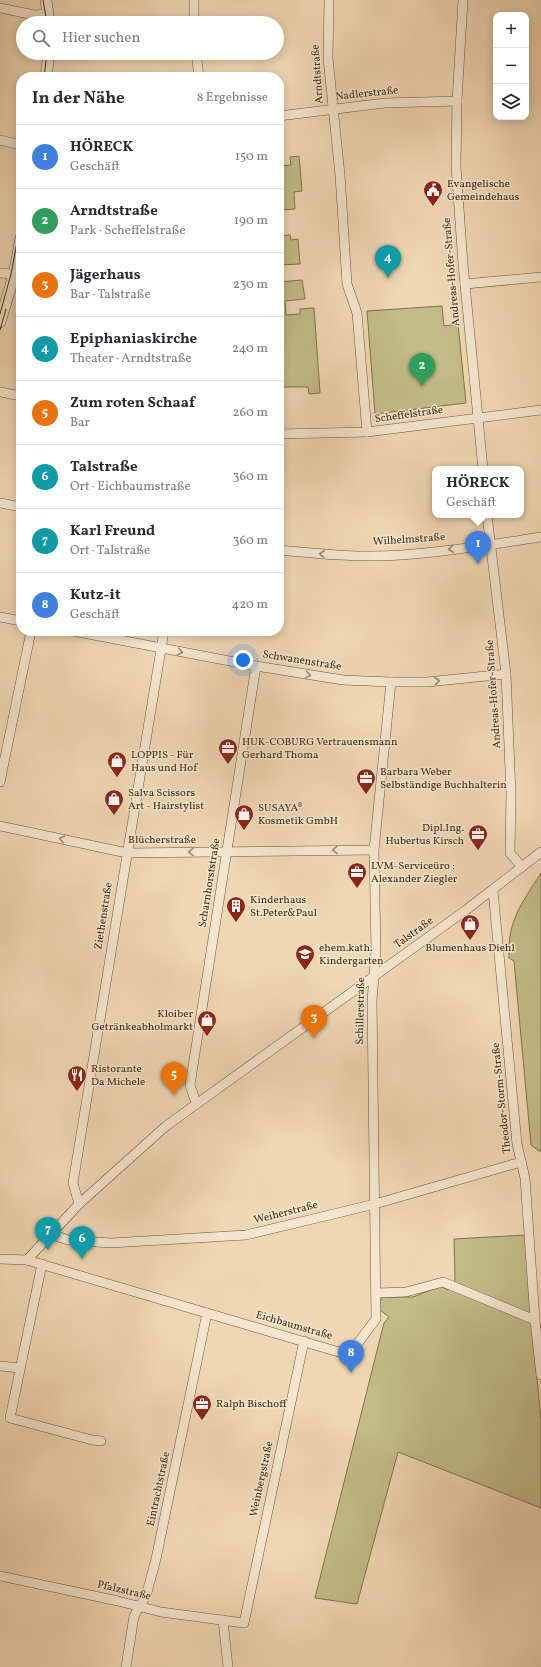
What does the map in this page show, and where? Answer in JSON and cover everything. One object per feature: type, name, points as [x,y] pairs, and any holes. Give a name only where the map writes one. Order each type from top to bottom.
[{"type":"street","points":[[46,0],[49,16]]},
{"type":"street","points":[[194,0],[194,16]]},
{"type":"street","name":"Arndtstraße","points":[[329,0],[328,58],[332,110],[340,174],[347,284],[358,313],[366,432]]},
{"type":"street","name":"Andreas-Hofer-Straße","points":[[463,0],[457,101],[456,166],[465,284],[483,466]]},
{"type":"street","points":[[0,8],[34,16]]},
{"type":"street","points":[[47,72],[48,60]]},
{"type":"street","points":[[197,60],[198,72]]},
{"type":"street","name":"Nadlerstraße","points":[[284,115],[392,103],[457,101]]},
{"type":"street","points":[[0,140],[16,144]]},
{"type":"street","points":[[0,273],[16,275]]},
{"type":"street","points":[[465,284],[541,277]]},
{"type":"street","points":[[0,322],[16,278]]},
{"type":"street","points":[[0,392],[16,395]]},
{"type":"street","name":"Scheffelstraße","points":[[284,434],[366,432],[541,410]]},
{"type":"street","points":[[0,503],[16,506]]},
{"type":"street","name":"Andreas-Hofer-Straße","points":[[487,518],[506,674],[511,794],[510,853],[522,867]]},
{"type":"street","name":"Wilhelmstraße","points":[[284,550],[337,555],[401,555],[490,545],[541,536]]},
{"type":"street","points":[[0,617],[16,620]]},
{"type":"street","points":[[0,782],[30,636]]},
{"type":"street","name":"Schwanenstraße","points":[[99,636],[256,666],[343,680],[427,682],[506,674]]},
{"type":"street","name":"Ziethenstraße","points":[[79,1204],[73,1183],[163,636]]},
{"type":"street","name":"Scharnhorststraße","points":[[196,1103],[190,1085],[228,852],[256,666]]},
{"type":"street","name":"Schillerstraße","points":[[377,1293],[372,1001],[376,950],[374,850],[391,682]]},
{"type":"street","name":"Blücherstraße","points":[[0,826],[127,853],[374,850]]},
{"type":"street","name":"Talstraße","points":[[27,1260],[79,1204],[166,1126],[196,1103],[374,978],[493,891],[541,852]]},
{"type":"street","name":"Theodor-Storm-Straße","points":[[493,891],[517,1144],[525,1178],[535,1320],[541,1375]]},
{"type":"street","name":"Weiherstraße","points":[[51,1234],[68,1240],[111,1243],[246,1235],[375,1204],[521,1162]]},
{"type":"street","points":[[0,1260],[27,1260]]},
{"type":"street","name":"Eichbaumstraße","points":[[27,1260],[349,1355],[376,1318],[377,1293]]},
{"type":"street","points":[[42,1264],[30,1328],[10,1418],[92,1440],[101,1441]]},
{"type":"street","points":[[377,1293],[406,1292],[443,1282],[535,1320]]},
{"type":"street","name":"Eintrachtstraße","points":[[126,1667],[134,1616],[146,1596],[156,1559],[207,1313]]},
{"type":"street","name":"Weinbergstraße","points":[[244,1623],[304,1341]]},
{"type":"street","points":[[0,1366],[20,1368]]},
{"type":"street","name":"Pfalzstraße","points":[[0,1576],[140,1606],[160,1612],[244,1623]]},
{"type":"street","points":[[223,1620],[228,1667]]},
{"type":"shaded area","points":[[299,156],[302,191],[294,192],[295,209],[284,210],[284,166],[291,165],[290,157]]},
{"type":"shaded area","points":[[290,235],[291,240],[298,239],[300,264],[284,265],[284,236]]},
{"type":"shaded area","points":[[302,280],[305,299],[285,301],[286,315],[300,314],[300,309],[314,308],[320,393],[309,394],[308,387],[284,387],[284,282]]},
{"type":"shaded area","points":[[442,306],[444,326],[458,324],[466,403],[375,414],[367,311]]},
{"type":"shaded area","points":[[541,873],[541,1151],[539,1151],[531,1145],[514,961],[509,958],[509,945],[510,933],[517,913]]},
{"type":"shaded area","points":[[526,1235],[530,1307],[541,1420],[541,1508],[398,1452],[357,1604],[315,1598],[384,1323],[389,1317],[379,1309],[380,1301],[383,1297],[413,1297],[441,1286],[448,1290],[455,1280],[454,1239]]},
{"type":"tram line","points":[[43,0],[46,16]]},
{"type":"tram line","points":[[45,72],[46,60]]},
{"type":"tram line","points":[[0,314],[11,274],[16,248]]},
{"type":"tram line","points":[[0,330],[6,309]]},
{"type":"place","name":"Evangelische Gemeindehaus","points":[[433,207]]},
{"type":"place","name":"Epiphaniaskirche","points":[[388,278]]},
{"type":"place","name":"Arndtstraße","points":[[422,386]]},
{"type":"place","name":"HÖRECK","points":[[478,564]]},
{"type":"place","name":"HUK-COBURG Vertrauensmann Gerhard Thoma","points":[[228,765]]},
{"type":"place","name":"LOPPIS - Für Haus und Hof","points":[[117,778]]},
{"type":"place","name":"Barbara Weber Selbständige Buchhalterin","points":[[366,795]]},
{"type":"place","name":"Salva Scissors Art - Hairstylist","points":[[114,816]]},
{"type":"place","name":"SUSAYA® Kosmetik GmbH","points":[[244,831]]},
{"type":"place","name":"Dipl.Ing. Hubertus Kirsch","points":[[478,851]]},
{"type":"place","name":"LVM-Serviceüro : Alexander Ziegler","points":[[357,889]]},
{"type":"place","name":"Kinderhaus St.Peter&Paul","points":[[236,923]]},
{"type":"place","name":"Blumenhaus Diehl","points":[[470,941]]},
{"type":"place","name":"ehem.kath. Kindergarten","points":[[305,971]]},
{"type":"place","name":"Kloiber Getränkeabholmarkt","points":[[207,1037]]},
{"type":"place","name":"Jägerhaus","points":[[314,1038]]},
{"type":"place","name":"Ristorante Da Michele","points":[[77,1092]]},
{"type":"place","name":"Zum roten Schaaf","points":[[174,1095]]},
{"type":"place","name":"Karl Freund","points":[[48,1250]]},
{"type":"place","name":"Talstraße","points":[[82,1259]]},
{"type":"place","name":"Kutz-it","points":[[351,1373]]},
{"type":"place","name":"Ralph Bischoff","points":[[202,1421]]}]
